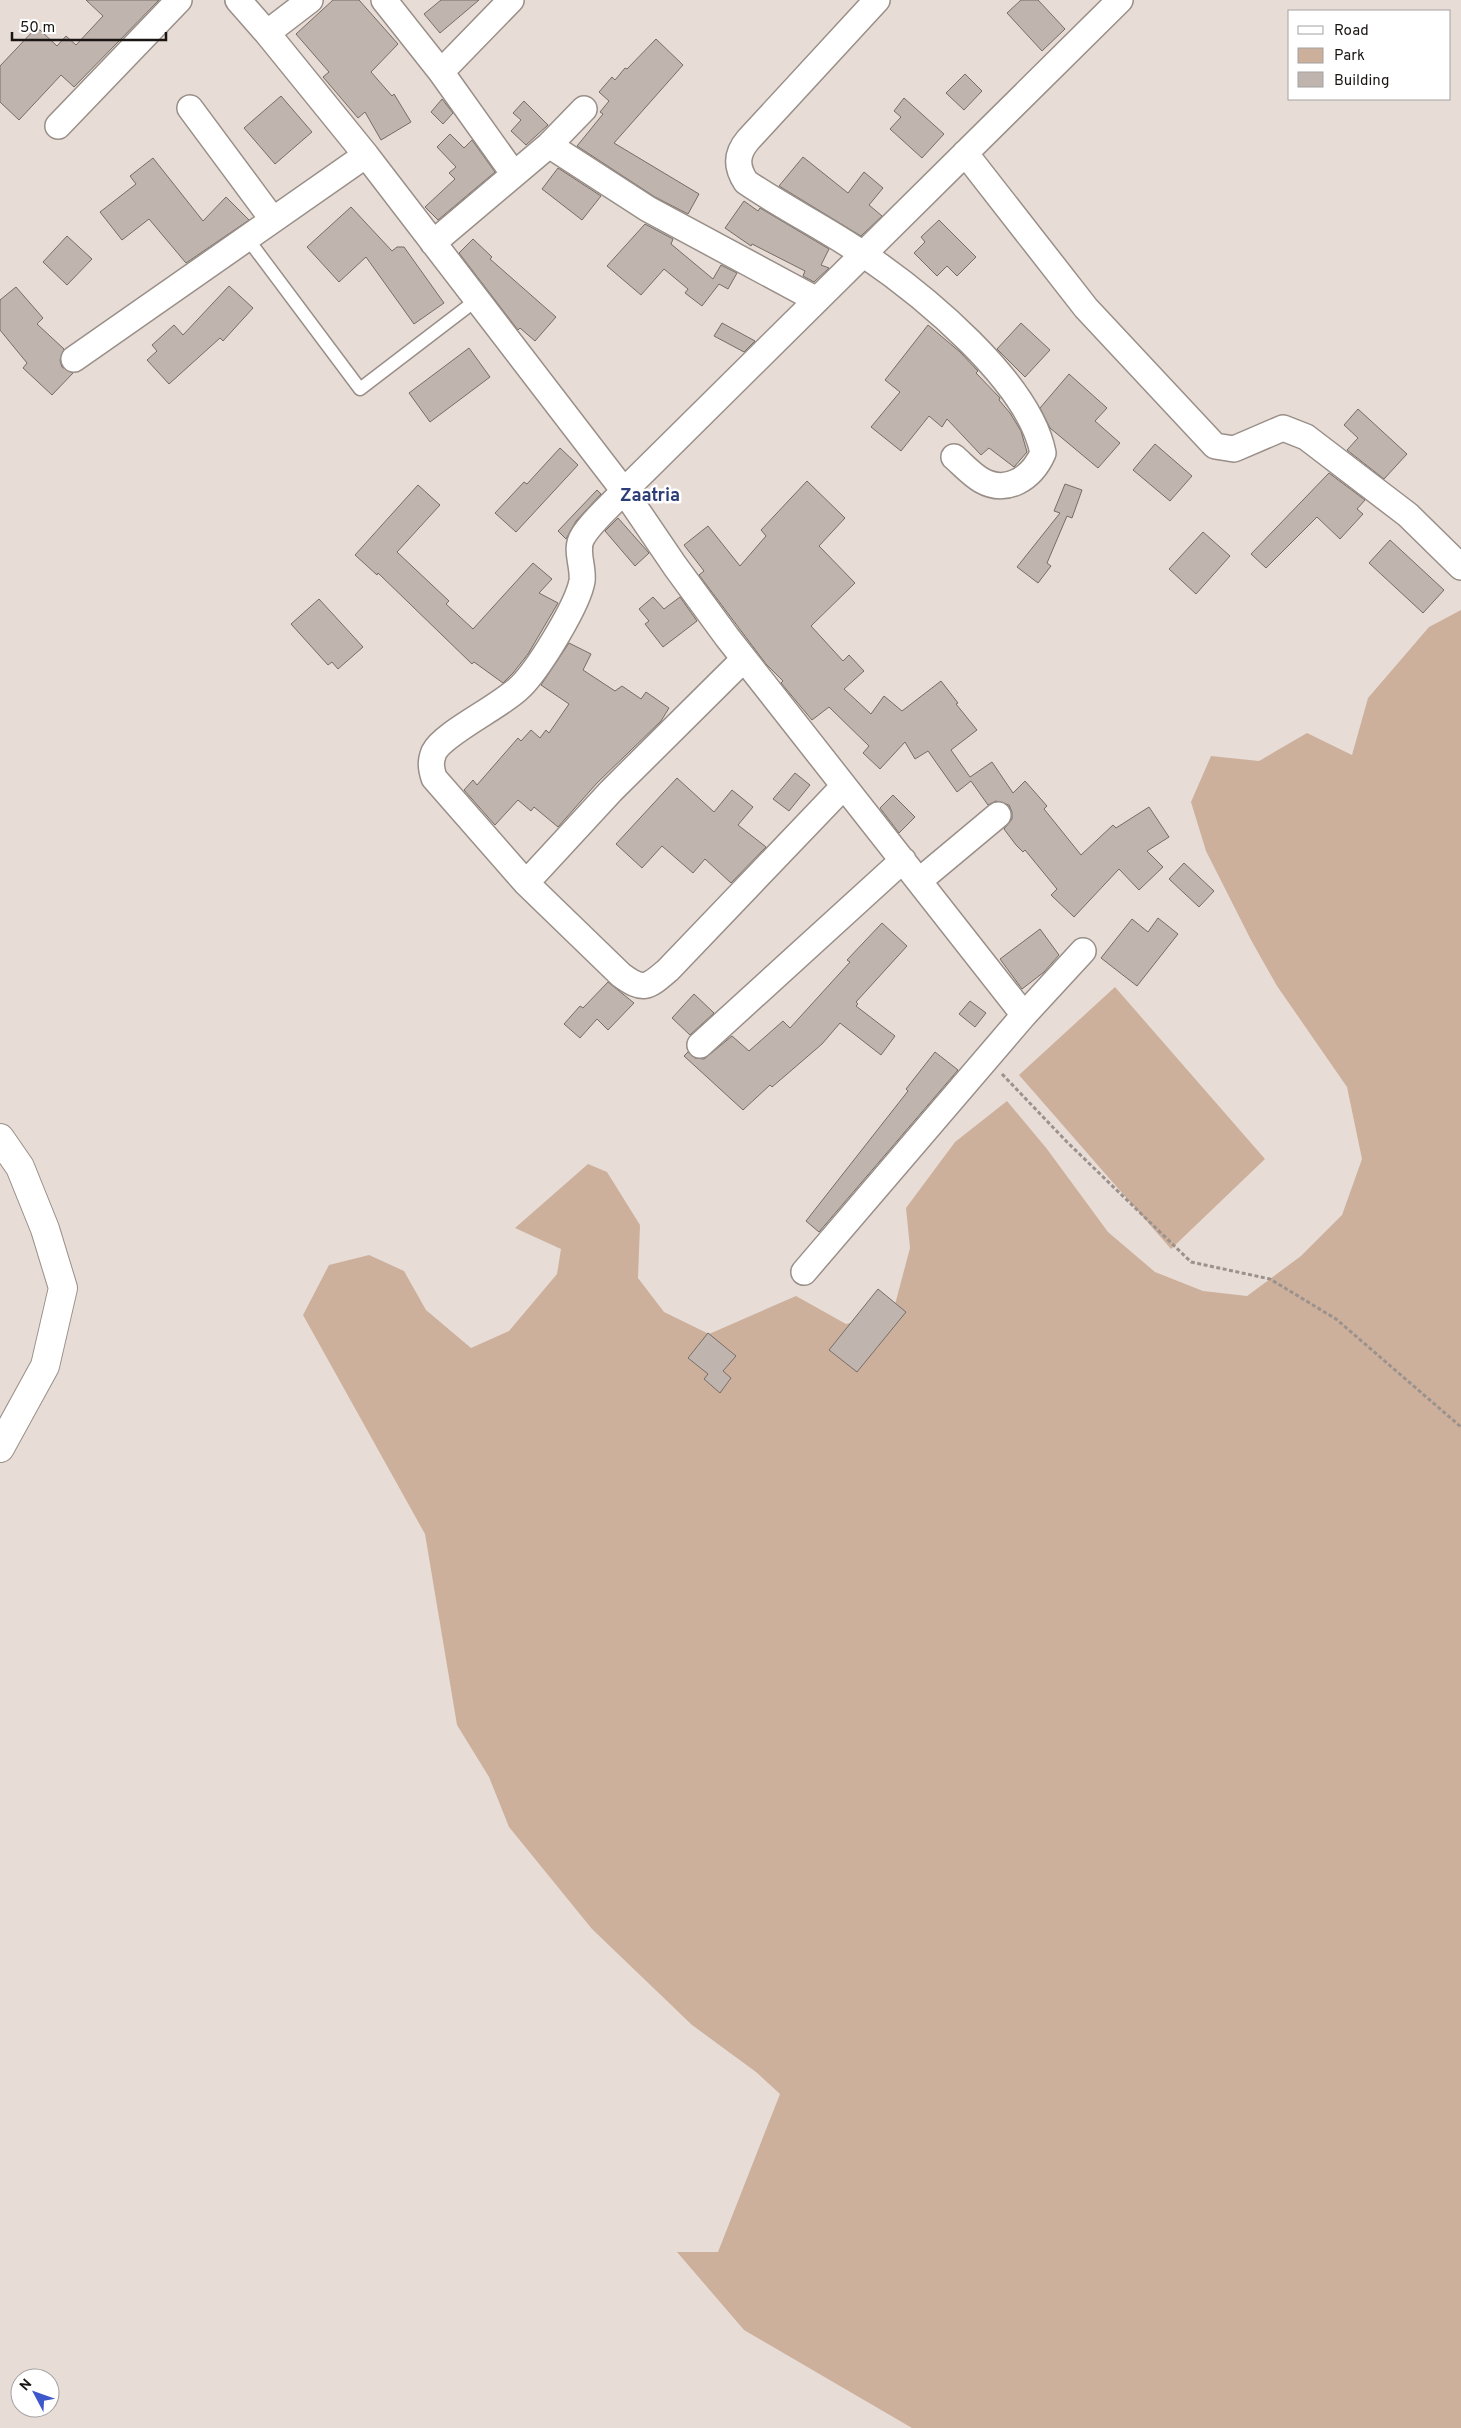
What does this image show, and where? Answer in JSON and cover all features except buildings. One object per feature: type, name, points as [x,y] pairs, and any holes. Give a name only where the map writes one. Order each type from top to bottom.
[{"type":"street","points":[[58,126],[179,0]]},
{"type":"street","points":[[238,0],[366,156],[478,299],[624,491],[675,566],[744,659],[1024,1015]]},
{"type":"street","points":[[267,33],[310,0]]},
{"type":"street","points":[[384,0],[441,72],[513,173]]},
{"type":"street","points":[[441,72],[511,0]]},
{"type":"street","points":[[877,0],[748,140],[738,156],[738,166],[746,182],[863,254],[945,318],[996,370],[1034,425],[1043,453],[1038,465],[1024,479],[1008,486],[980,479],[954,457]]},
{"type":"street","points":[[844,786],[668,970],[649,986],[636,986],[622,975],[526,883],[434,778],[430,764],[434,751],[451,735],[499,705],[524,683],[573,608],[582,580],[579,548],[582,536],[624,491],[1120,0]]},
{"type":"street","points":[[190,108],[273,220]]},
{"type":"street","points":[[433,243],[549,144],[584,109]]},
{"type":"street","points":[[549,144],[648,209],[817,300]]},
{"type":"street","points":[[965,154],[1086,308],[1216,446],[1234,449],[1283,428],[1306,437],[1408,515],[1461,567]]},
{"type":"street","points":[[74,359],[366,156]]},
{"type":"street","points":[[526,883],[611,791],[744,659]]},
{"type":"street","points":[[919,881],[998,815]]},
{"type":"street","points":[[700,1045],[903,860]]},
{"type":"street","points":[[804,1272],[1024,1015],[1083,951]]},
{"type":"street","points":[[0,1138],[20,1167],[64,1288],[45,1366],[0,1448]]},
{"type":"lane","points":[[247,238],[360,389],[478,299]]},
{"type":"path","points":[[988,1059],[1067,1142],[1191,1262],[1270,1279],[1336,1319],[1461,1427]]},
{"type":"green space","points":[[1461,610],[1461,2428],[912,2428],[744,2330],[677,2252],[718,2252],[780,2094],[756,2072],[692,2025],[592,1929],[509,1827],[489,1777],[457,1725],[425,1534],[303,1315],[329,1265],[369,1255],[404,1271],[426,1310],[471,1348],[509,1331],[557,1274],[561,1249],[515,1228],[588,1164],[607,1172],[640,1225],[638,1278],[664,1312],[709,1334],[796,1296],[846,1324],[893,1312],[910,1248],[906,1208],[955,1142],[1007,1101],[1047,1149],[1108,1232],[1155,1272],[1203,1291],[1247,1296],[1301,1256],[1342,1215],[1362,1159],[1347,1087],[1277,986],[1251,940],[1206,851],[1191,802],[1211,756],[1259,761],[1307,733],[1352,755],[1368,698],[1429,627]]},
{"type":"green space","points":[[1115,987],[1265,1159],[1171,1249],[1019,1075]]},
{"type":"district","name":"Zaatria","points":[[650,495]]}]
